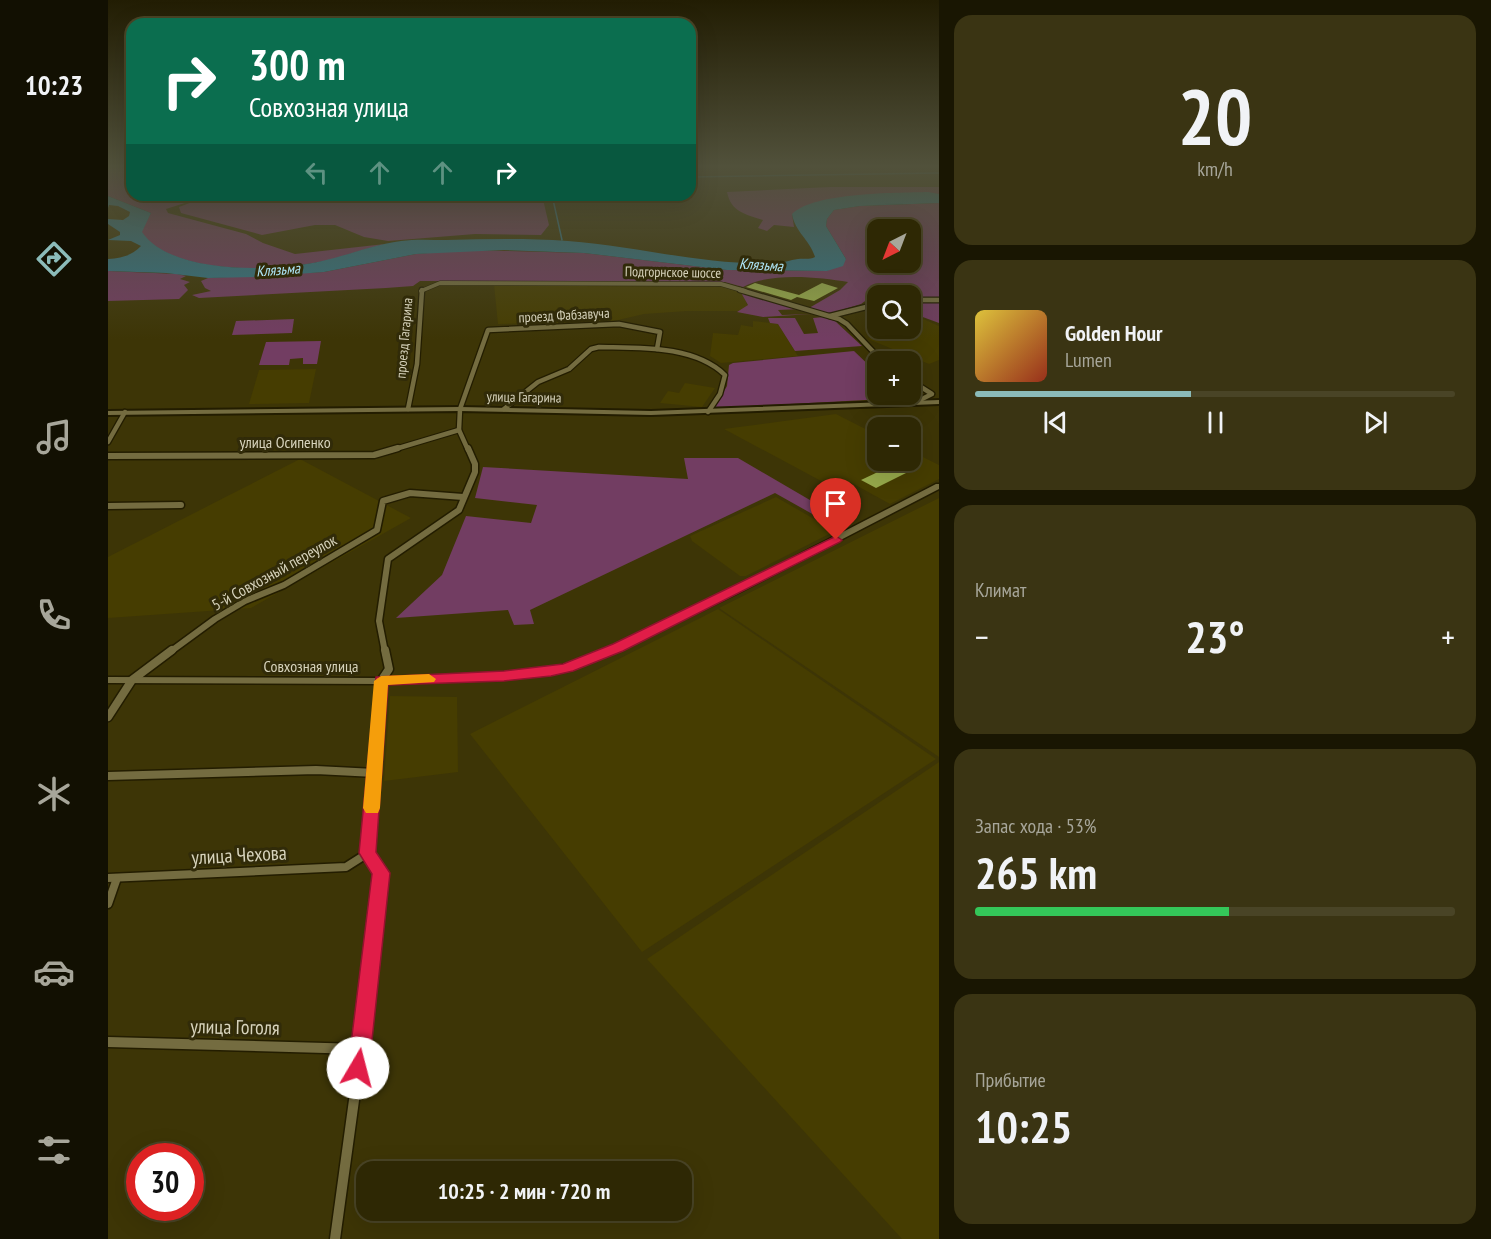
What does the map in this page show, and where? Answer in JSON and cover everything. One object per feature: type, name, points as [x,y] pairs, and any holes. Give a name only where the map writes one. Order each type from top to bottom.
[{"type":"main road","name":"улица Гагарина","points":[[921,402],[937,402]]},
{"type":"main road","name":"улица Гагарина","points":[[108,413],[504,409],[651,413],[867,404]]},
{"type":"street","name":"Подгорнское шоссе","points":[[440,283],[721,284],[830,316],[847,324],[873,351]]},
{"type":"street","name":"проезд Гагарина","points":[[408,409],[417,364],[421,290],[440,283]]},
{"type":"street","points":[[921,300],[939,300]]},
{"type":"street","points":[[830,316],[867,307]]},
{"type":"street","name":"проезд Фабзавуча","points":[[460,409],[488,330],[619,324],[660,332],[657,349]]},
{"type":"street","points":[[504,409],[538,382],[569,369],[591,349],[599,346],[657,349],[701,359],[721,369],[724,375],[723,386],[708,412]]},
{"type":"street","points":[[921,385],[939,391]]},
{"type":"street","points":[[921,387],[932,394],[921,400]]},
{"type":"street","points":[[335,1239],[361,1048],[381,873],[368,853],[381,681],[389,669],[379,621],[388,559],[459,510],[475,472],[475,464],[459,430],[460,409]]},
{"type":"street","points":[[108,442],[125,412]]},
{"type":"street","name":"улица Осипенко","points":[[108,456],[375,455],[459,430]]},
{"type":"street","name":"Совхозная улица","points":[[108,680],[381,681],[533,674],[580,663],[739,589],[939,486]]},
{"type":"street","name":"5-й Совхозный переулок","points":[[108,717],[132,680],[215,619],[245,601],[284,585],[377,530],[384,501],[410,493],[463,497]]},
{"type":"street","points":[[108,506],[181,505]]},
{"type":"street","points":[[108,776],[316,770],[375,774]]},
{"type":"street","name":"улица Чехова","points":[[112,878],[346,867],[368,853]]},
{"type":"street","points":[[108,904],[112,878]]},
{"type":"street","name":"улица Гоголя","points":[[108,1042],[361,1048]]},
{"type":"shaded area","points":[[145,224],[208,224],[246,234],[263,243],[295,254],[385,244],[299,265],[224,267],[175,257],[156,246],[141,232]]},
{"type":"shaded area","points":[[221,224],[549,225],[541,235],[475,234],[388,241],[364,237],[335,225],[315,225],[262,235]]},
{"type":"shaded area","points":[[761,224],[794,224],[794,227],[774,225],[767,231],[758,228]]},
{"type":"shaded area","points":[[826,224],[867,224],[867,273],[921,273],[921,224],[939,224],[939,299],[921,299],[921,285],[867,285],[867,300],[861,304],[828,314],[809,308],[840,290],[848,282],[794,277],[767,279],[743,287],[725,282],[420,281],[413,286],[386,288],[199,298],[192,295],[211,291],[205,288],[201,281],[208,278],[324,272],[416,254],[466,250],[584,253],[727,270],[827,271],[846,259]]},
{"type":"shaded area","points":[[108,271],[177,274],[186,276],[180,279],[190,282],[184,285],[188,290],[179,299],[108,301]]},
{"type":"shaded area","points":[[494,285],[727,287],[746,294],[746,303],[752,311],[687,311],[644,314],[614,321],[498,324]]},
{"type":"shaded area","points":[[739,289],[801,309],[778,310],[782,315],[811,314],[763,317],[737,312],[748,305]]},
{"type":"shaded area","points":[[921,302],[939,302],[939,323],[921,316]]},
{"type":"shaded area","points":[[824,317],[835,321],[862,346],[795,351],[778,324],[770,323],[768,318],[795,318],[804,334],[818,333],[813,318]]},
{"type":"shaded area","points":[[921,318],[939,326],[939,360],[929,364],[921,361],[921,351],[897,351],[868,339],[921,339]]},
{"type":"shaded area","points":[[294,319],[292,333],[232,335],[236,321]]},
{"type":"shaded area","points":[[753,321],[778,324],[798,356],[721,363],[710,356],[713,333],[738,335],[741,325],[753,327]]},
{"type":"shaded area","points":[[321,341],[317,364],[303,364],[303,358],[290,359],[289,365],[259,365],[266,342]]},
{"type":"shaded area","points":[[854,351],[867,363],[867,400],[714,408],[727,386],[729,365]]},
{"type":"shaded area","points":[[316,369],[309,403],[249,404],[259,370]]},
{"type":"shaded area","points":[[685,383],[715,388],[702,407],[660,403],[668,391],[679,393]]},
{"type":"shaded area","points":[[836,414],[867,430],[867,471],[921,471],[921,456],[939,465],[939,479],[890,504],[850,482],[836,489],[724,429]]},
{"type":"shaded area","points":[[684,458],[738,458],[851,524],[839,529],[775,493],[530,610],[534,624],[514,625],[508,610],[396,618],[442,575],[466,516],[531,523],[537,505],[475,498],[483,467],[688,479]]},
{"type":"shaded area","points":[[300,459],[411,518],[251,608],[108,618],[108,557]]},
{"type":"shaded area","points":[[776,497],[835,531],[746,576],[740,576],[692,541],[690,536]]},
{"type":"shaded area","points":[[939,498],[939,757],[719,608]]},
{"type":"shaded area","points":[[718,609],[936,759],[642,952],[470,734]]},
{"type":"shaded area","points":[[390,696],[457,697],[458,772],[384,781]]},
{"type":"shaded area","points":[[939,762],[939,1239],[902,1239],[647,959]]},
{"type":"water","name":"Клязьма","points":[[108,224],[146,224],[142,232],[156,246],[176,256],[200,263],[252,268],[302,265],[406,240],[568,241],[723,262],[778,263],[815,257],[795,224],[826,224],[846,259],[843,266],[827,271],[727,270],[584,253],[504,250],[416,254],[324,272],[257,277],[208,278],[166,273],[108,271],[108,259],[126,256],[141,246],[131,241],[108,240],[120,235],[120,232]]},
{"type":"building","points":[[755,283],[799,295],[822,283],[838,288],[814,301],[797,297],[791,300],[746,287]]},
{"type":"building","points":[[880,471],[910,471],[876,488],[861,480]]},
{"type":"waterway","points":[[558,224],[562,240]]},
{"type":"slow traffic","points":[[372,808],[381,681],[429,679]]},
{"type":"route","points":[[358,1068],[381,873],[368,853],[381,681],[533,674],[567,668],[618,648],[836,540]]}]
